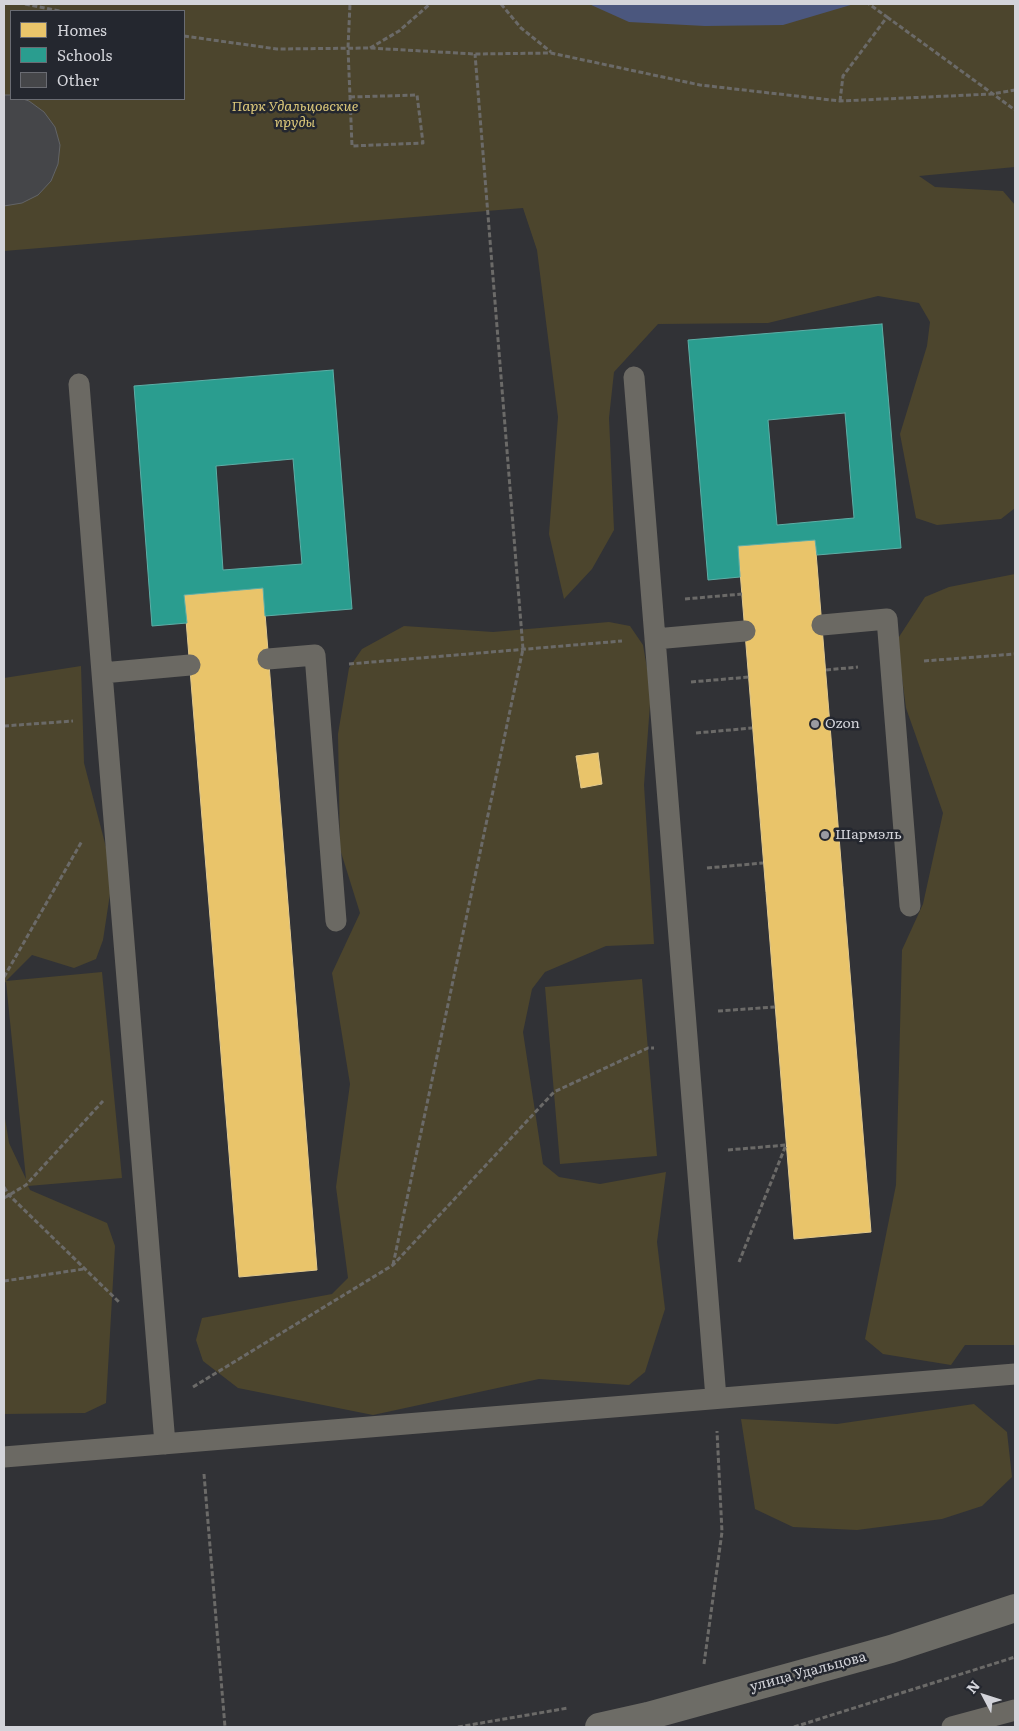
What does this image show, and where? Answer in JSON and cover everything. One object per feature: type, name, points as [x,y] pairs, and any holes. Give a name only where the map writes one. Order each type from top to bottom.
[{"type":"street","name":"улица Удальцова","points":[[599,1727],[658,1714],[891,1649],[1015,1608]]},
{"type":"lane","points":[[634,377],[716,1398]]},
{"type":"lane","points":[[79,384],[164,1444]]},
{"type":"lane","points":[[822,625],[887,619],[910,906]]},
{"type":"lane","points":[[655,638],[745,631]]},
{"type":"lane","points":[[268,659],[315,655],[336,921]]},
{"type":"lane","points":[[102,673],[190,665]]},
{"type":"lane","points":[[4,1457],[1015,1374]]},
{"type":"lane","points":[[952,1727],[1015,1710]]},
{"type":"path","points":[[25,4],[55,10]]},
{"type":"path","points":[[350,4],[348,48],[350,97],[352,146],[423,143],[418,95],[350,97]]},
{"type":"path","points":[[370,48],[399,31],[430,4]]},
{"type":"path","points":[[500,4],[521,28],[551,53]]},
{"type":"path","points":[[870,4],[1015,110]]},
{"type":"path","points":[[840,100],[843,76],[887,17]]},
{"type":"path","points":[[185,36],[277,49],[370,48],[475,54],[551,53],[700,85],[840,100],[992,94],[1015,90]]},
{"type":"path","points":[[393,1265],[523,649],[475,54]]},
{"type":"path","points":[[652,602],[742,594]]},
{"type":"path","points":[[316,667],[655,638]]},
{"type":"path","points":[[658,684],[749,677]]},
{"type":"path","points":[[4,726],[106,718]]},
{"type":"path","points":[[662,736],[752,728]]},
{"type":"path","points":[[4,977],[82,840]]},
{"type":"path","points":[[674,871],[763,863]]},
{"type":"path","points":[[685,1014],[775,1007]]},
{"type":"path","points":[[162,1406],[393,1265],[554,1092],[648,1048],[688,1048]]},
{"type":"path","points":[[4,1198],[26,1185],[114,1090],[136,1089]]},
{"type":"path","points":[[739,1262],[786,1145],[746,1148]]},
{"type":"path","points":[[4,1187],[9,1195],[156,1339]]},
{"type":"path","points":[[4,1281],[84,1269]]},
{"type":"path","points":[[703,1666],[722,1532],[716,1398]]},
{"type":"path","points":[[202,1440],[225,1727]]},
{"type":"path","points":[[794,1727],[1015,1658]]},
{"type":"green space","name":"Парк Удальцовские пруды","points":[[4,4],[1015,4],[1015,167],[919,176],[935,187],[1003,191],[1015,205],[1015,508],[1001,519],[937,525],[916,518],[900,434],[927,346],[930,322],[919,303],[878,296],[768,323],[658,324],[614,372],[609,418],[614,530],[592,569],[564,599],[549,534],[558,417],[537,250],[523,208],[4,251]]},
{"type":"green space","points":[[1015,574],[1015,1345],[965,1345],[951,1365],[883,1354],[865,1339],[896,1185],[902,950],[923,904],[943,813],[906,708],[897,640],[925,597],[949,587]]},
{"type":"green space","points":[[609,622],[630,626],[643,645],[651,691],[644,785],[654,944],[606,946],[545,972],[532,989],[523,1032],[543,1164],[559,1177],[600,1184],[666,1172],[657,1242],[665,1309],[645,1372],[629,1385],[539,1379],[373,1415],[238,1388],[203,1361],[196,1340],[202,1318],[332,1294],[348,1278],[336,1187],[350,1084],[332,973],[360,913],[340,849],[338,734],[349,668],[362,649],[404,626],[493,632]]},
{"type":"green space","points":[[81,666],[84,763],[113,874],[103,940],[96,959],[74,968],[32,955],[6,981],[102,972],[122,1178],[28,1186],[30,1190],[107,1223],[115,1246],[106,1403],[85,1413],[4,1414],[4,1112],[9,1143],[26,1179],[6,982],[4,983],[4,678]]},
{"type":"green space","points":[[642,979],[657,1156],[560,1164],[545,987]]},
{"type":"green space","points":[[974,1404],[1007,1432],[1012,1477],[982,1506],[942,1519],[857,1530],[793,1527],[755,1509],[741,1419],[837,1424]]},
{"type":"water","points":[[589,4],[854,4],[783,25],[705,26],[629,22]]},
{"type":"building: Homes","points":[[815,540],[871,1232],[794,1239],[738,546]]},
{"type":"building: Homes","points":[[263,588],[317,1270],[239,1277],[184,595]]},
{"type":"building: Homes","points":[[598,753],[602,784],[581,788],[576,756]]},
{"type":"building: Schools","points":[[882,324],[901,548],[817,555],[815,540],[738,546],[740,577],[708,580],[688,340]],"holes":[[[845,413],[854,518],[777,525],[768,420]]]},
{"type":"building: Schools","points":[[333,370],[352,609],[265,616],[263,588],[184,595],[187,623],[152,626],[134,386]],"holes":[[[293,459],[302,564],[223,570],[216,466]]]},
{"type":"building: Other","points":[[4,95],[10,95],[10,100],[29,101],[44,112],[55,127],[60,145],[58,164],[51,181],[38,195],[22,203],[4,206]]},
{"type":"place","name":"Ozon","points":[[815,724]]},
{"type":"place","name":"Шармэль","points":[[825,835]]}]
